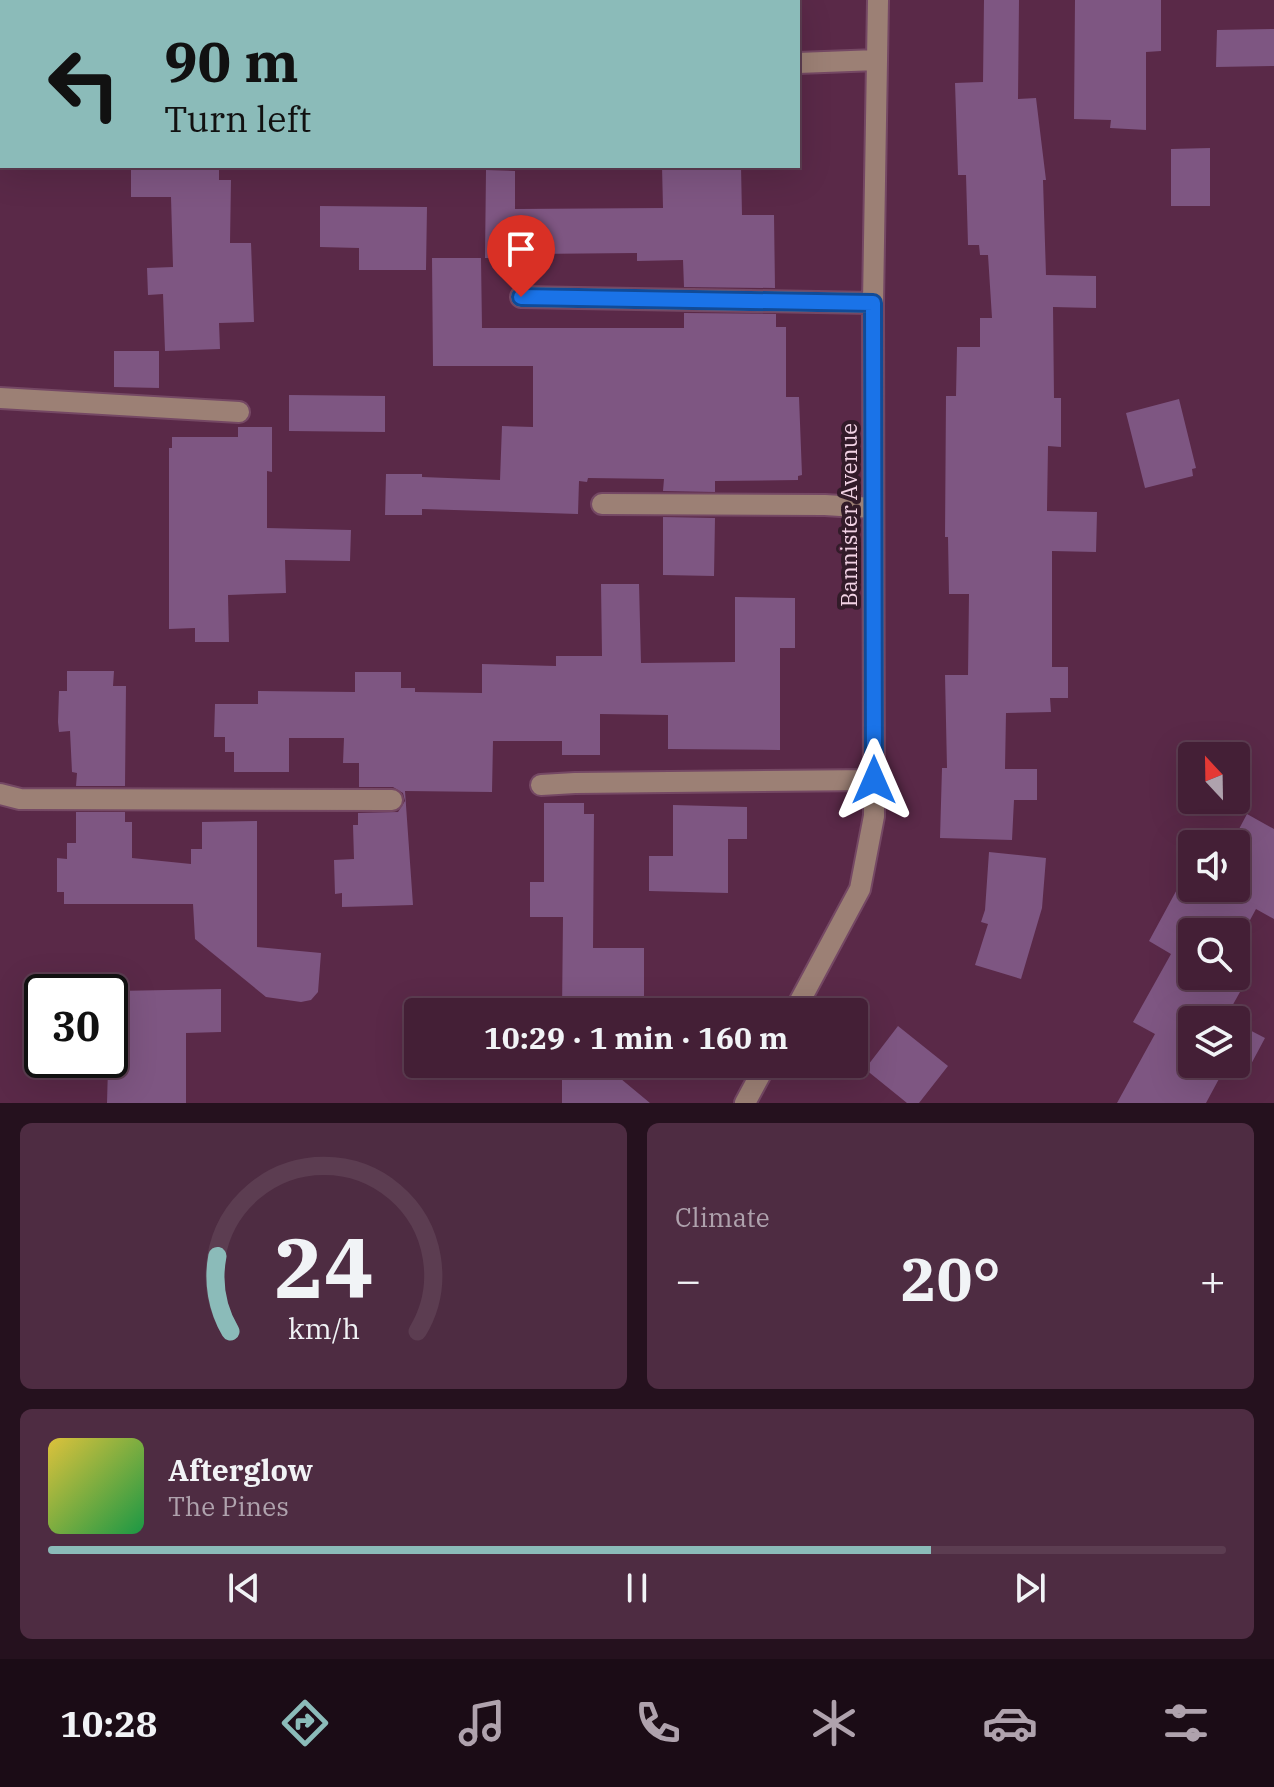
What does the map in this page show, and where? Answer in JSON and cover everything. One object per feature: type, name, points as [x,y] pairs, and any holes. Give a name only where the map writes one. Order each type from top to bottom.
[{"type":"street","name":"Bannister Avenue","points":[[802,998],[860,889],[874,816],[873,303],[878,0]]},
{"type":"street","points":[[800,63],[877,60]]},
{"type":"street","points":[[521,297],[873,303]]},
{"type":"street","points":[[0,398],[239,412]]},
{"type":"street","points":[[602,504],[873,508]]},
{"type":"street","points":[[541,785],[874,780]]},
{"type":"street","points":[[0,794],[20,799],[392,800]]},
{"type":"street","points":[[745,1103],[758,1078]]},
{"type":"building","points":[[984,0],[1019,0],[1018,99],[1036,98],[1046,180],[1043,180],[1046,275],[1096,276],[1096,308],[1053,307],[1054,398],[1061,398],[1061,447],[1048,446],[1047,511],[1097,512],[1096,552],[1052,551],[1052,667],[1068,667],[1068,698],[1050,698],[1051,712],[1006,713],[1005,769],[1037,769],[1037,800],[1014,800],[1012,840],[940,838],[942,768],[947,768],[945,675],[968,675],[969,594],[949,594],[948,537],[945,537],[946,396],[956,396],[957,347],[980,347],[980,318],[992,318],[988,255],[980,255],[979,245],[968,245],[966,175],[958,175],[955,83],[983,82]]},
{"type":"building","points":[[1075,0],[1161,0],[1161,51],[1146,52],[1146,130],[1110,128],[1111,120],[1074,119]]},
{"type":"building","points":[[1274,29],[1274,66],[1216,67],[1217,30]]},
{"type":"building","points":[[1210,148],[1210,206],[1171,206],[1171,149]]},
{"type":"building","points":[[131,168],[219,168],[219,180],[231,180],[230,243],[251,243],[254,322],[219,323],[220,349],[165,351],[163,294],[148,295],[147,268],[173,267],[171,197],[131,197]]},
{"type":"building","points":[[662,168],[741,168],[742,215],[774,215],[775,288],[684,287],[683,260],[637,261],[637,253],[530,254],[530,258],[485,258],[486,170],[515,171],[515,209],[663,208]]},
{"type":"building","points":[[320,206],[427,207],[426,270],[359,270],[359,248],[320,247]]},
{"type":"building","points":[[432,258],[481,258],[482,328],[684,328],[684,313],[776,314],[776,327],[786,327],[786,397],[799,397],[802,475],[798,476],[798,480],[715,481],[715,492],[663,491],[664,479],[588,478],[587,482],[579,481],[578,514],[422,509],[422,515],[385,515],[386,474],[500,480],[502,426],[533,427],[533,366],[433,366]]},
{"type":"building","points":[[114,351],[159,351],[159,388],[114,387]]},
{"type":"building","points":[[289,395],[385,396],[385,432],[289,431]]},
{"type":"building","points":[[1179,399],[1196,468],[1192,469],[1193,476],[1145,488],[1126,413]]},
{"type":"building","points":[[238,427],[272,427],[272,472],[267,471],[267,528],[351,530],[350,561],[285,560],[286,593],[228,595],[229,642],[195,642],[195,628],[169,629],[169,448],[172,448],[172,437],[238,437]]},
{"type":"building","points":[[663,517],[715,518],[714,576],[663,575]]},
{"type":"building","points":[[601,584],[639,584],[641,663],[735,662],[735,597],[795,598],[795,648],[780,648],[780,750],[668,749],[668,715],[600,714],[600,755],[562,755],[562,741],[493,741],[492,792],[405,791],[413,905],[342,907],[342,893],[335,894],[334,860],[354,859],[353,825],[358,825],[358,813],[398,812],[405,801],[403,793],[393,787],[359,787],[359,763],[343,763],[344,738],[289,738],[289,772],[234,772],[234,752],[225,752],[225,737],[214,737],[215,704],[258,704],[258,691],[355,692],[355,672],[401,672],[401,688],[415,688],[415,692],[482,693],[482,664],[556,666],[556,656],[602,656]]},
{"type":"building","points":[[67,671],[114,671],[113,686],[126,686],[125,786],[76,786],[77,773],[72,772],[70,731],[59,732],[58,722],[59,691],[67,691]]},
{"type":"building","points":[[544,803],[584,803],[584,814],[594,814],[593,948],[644,948],[644,998],[562,998],[563,917],[530,917],[530,882],[544,882]]},
{"type":"building","points":[[673,805],[747,807],[747,839],[728,839],[728,893],[649,891],[649,856],[673,856]]},
{"type":"building","points":[[76,812],[125,812],[125,822],[132,822],[132,858],[191,864],[191,849],[202,849],[202,822],[257,821],[257,947],[321,953],[318,992],[311,1000],[301,1002],[266,997],[195,939],[193,904],[64,904],[64,892],[57,892],[57,858],[67,859],[67,843],[76,843]]},
{"type":"building","points":[[1247,814],[1274,829],[1274,919],[1256,909],[1250,920],[1178,918],[1178,990],[1240,992],[1232,1006],[1178,1006],[1178,1078],[1219,1078],[1206,1103],[1117,1103],[1155,1034],[1133,1022],[1171,954],[1149,941],[1178,888],[1178,902],[1250,902],[1250,830],[1238,830]]},
{"type":"building","points":[[989,852],[1046,858],[1042,908],[1021,979],[975,965],[988,924],[981,922],[985,910]]},
{"type":"building","points":[[221,989],[221,1032],[186,1033],[186,1103],[107,1103],[108,1078],[128,1078],[128,991]]},
{"type":"building","points":[[898,1026],[948,1066],[919,1103],[907,1103],[868,1071],[868,1065]]},
{"type":"building","points":[[1250,1030],[1265,1038],[1250,1066]]},
{"type":"building","points":[[562,1078],[620,1078],[650,1103],[562,1103]]},
{"type":"route","points":[[521,297],[873,303],[874,780]]}]
